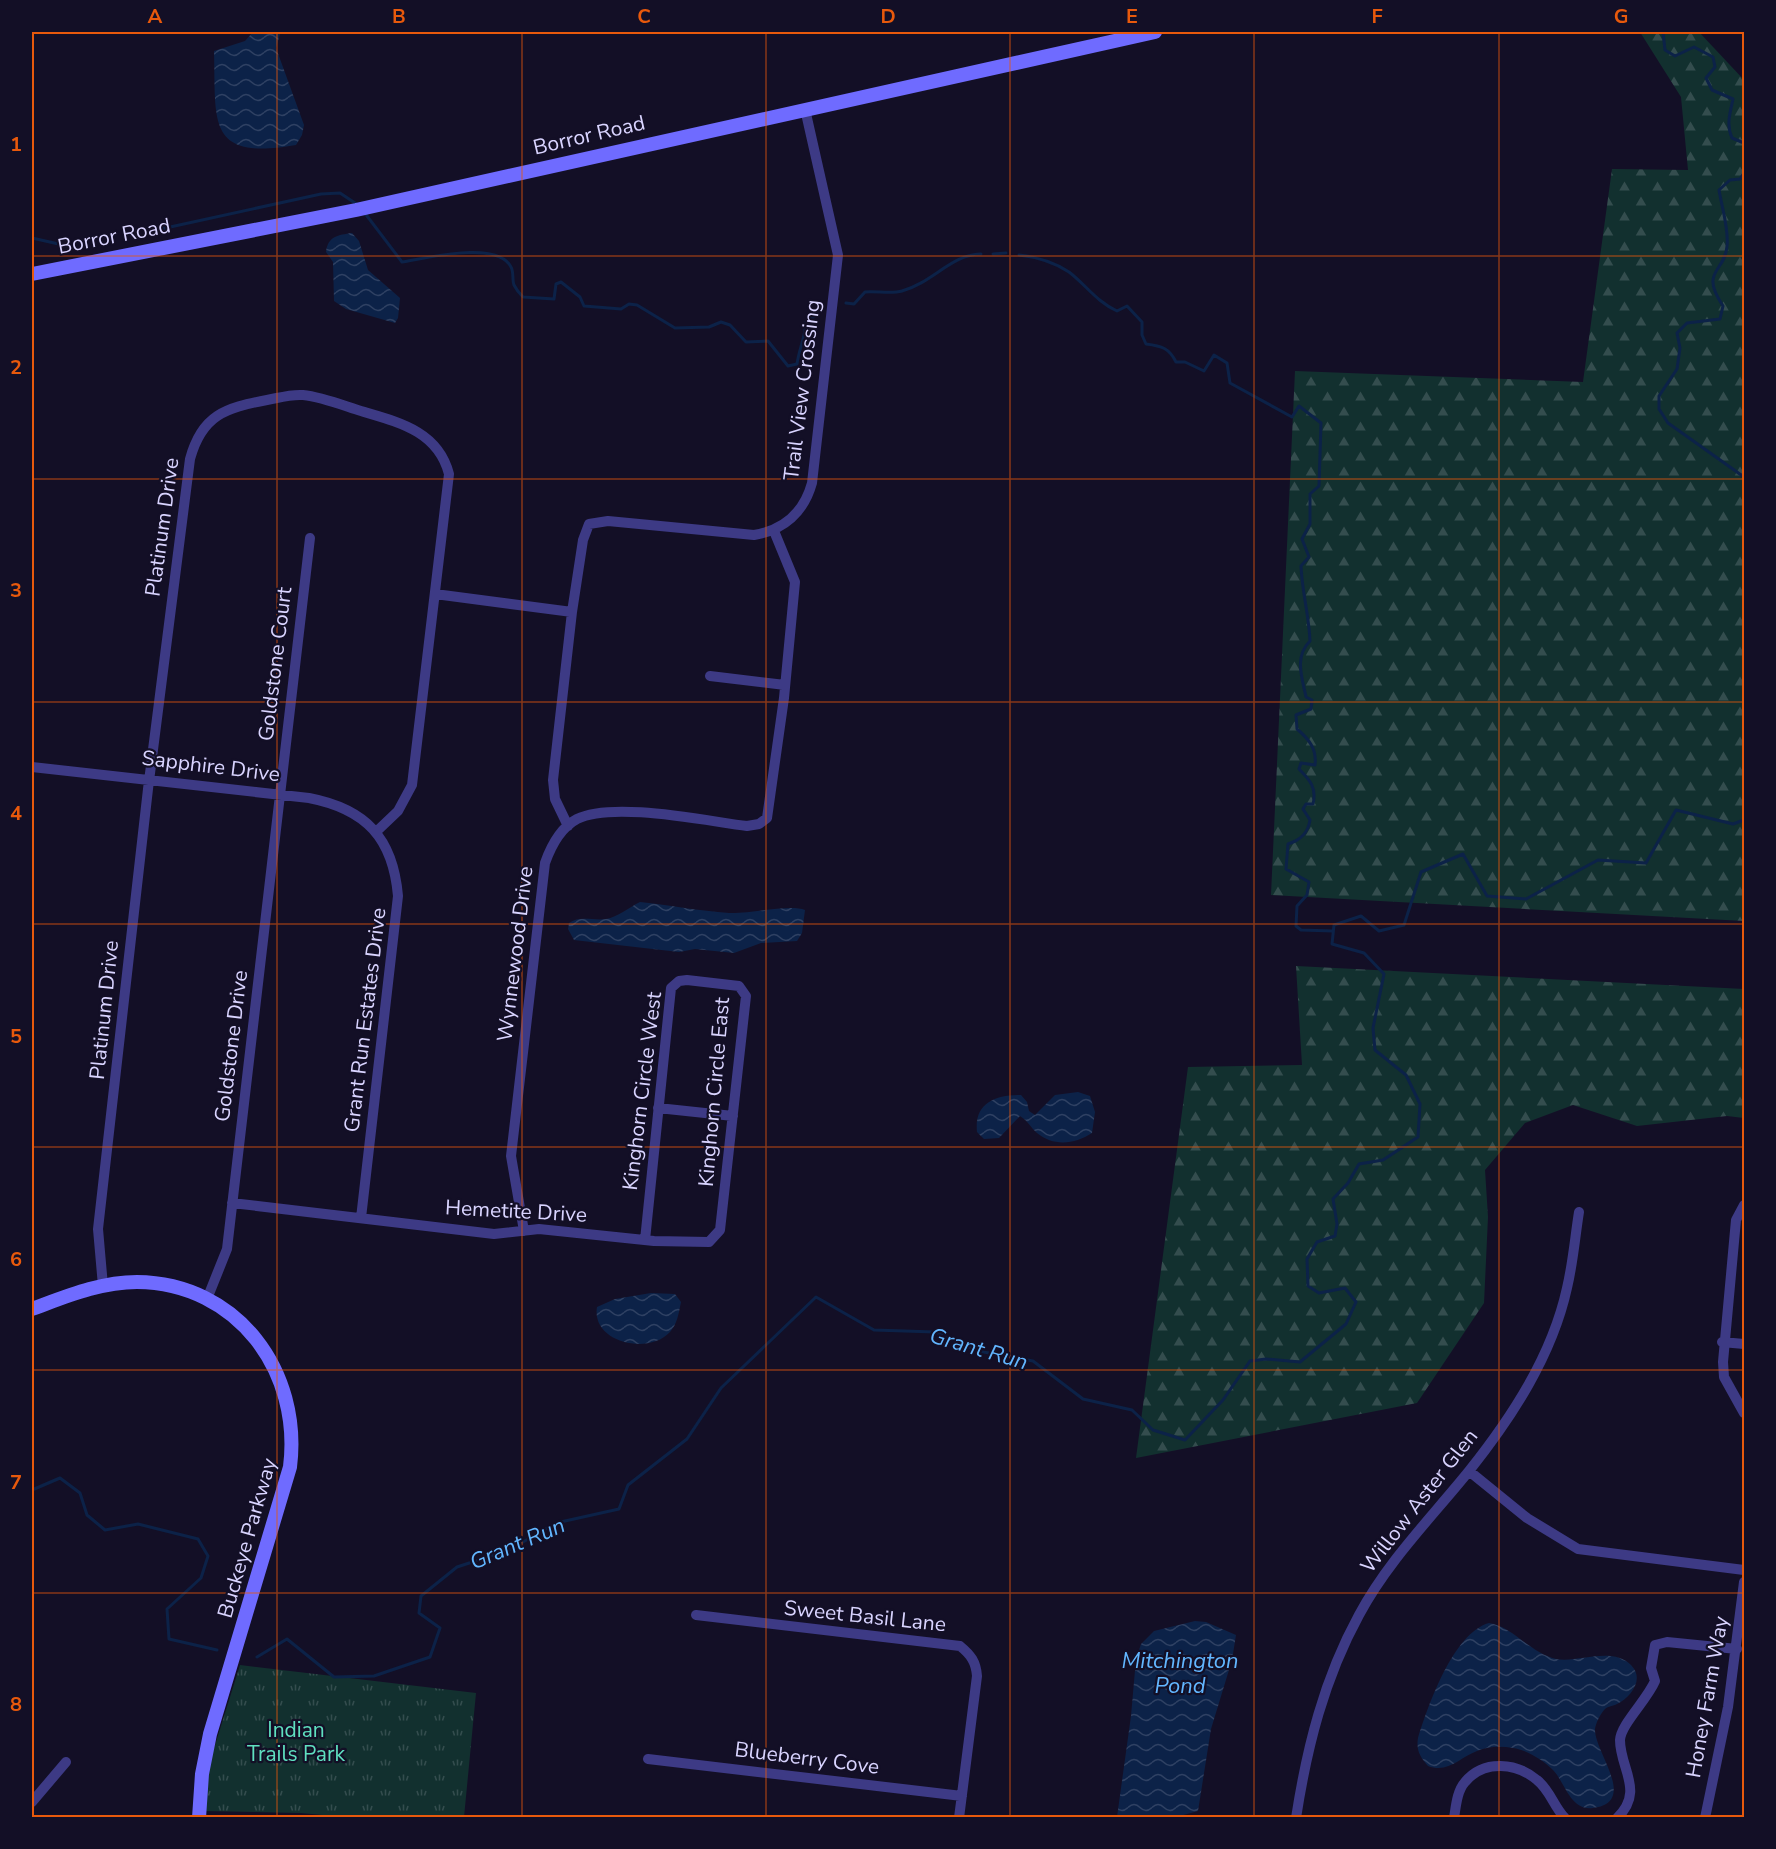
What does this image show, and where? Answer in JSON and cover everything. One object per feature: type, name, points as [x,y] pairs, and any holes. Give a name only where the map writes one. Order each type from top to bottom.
[{"type":"street","name":"Borror Road","points":[[32,274],[361,209],[1155,32]]},
{"type":"street","name":"Trail View Crossing","points":[[774,531],[800,509],[812,483],[837,274],[836,241],[805,109]]},
{"type":"street","name":"Platinum Drive","points":[[103,1286],[98,1229],[149,778],[190,459],[202,429],[218,414],[235,406],[302,395],[395,421],[430,439],[444,459],[449,474],[412,785],[398,811],[377,831]]},
{"type":"street","points":[[608,521],[728,535],[754,535],[774,531],[795,582],[770,812],[764,821],[747,826],[619,812],[597,813],[578,819],[568,826],[555,799],[554,780],[572,612],[583,540],[589,524],[608,521]]},
{"type":"street","name":"Goldstone Court","points":[[279,794],[310,538]]},
{"type":"street","points":[[435,594],[572,612]]},
{"type":"street","points":[[710,676],[785,685]]},
{"type":"street","name":"Sapphire Drive","points":[[32,766],[149,778],[328,802],[347,809],[377,831]]},
{"type":"street","name":"Goldstone Drive","points":[[207,1299],[227,1249],[279,794]]},
{"type":"street","name":"Wynnewood Drive","points":[[524,1231],[511,1156],[513,1128],[545,863],[556,839],[568,826]]},
{"type":"street","name":"Grant Run Estates Drive","points":[[361,1218],[398,896],[393,862],[377,831]]},
{"type":"street","name":"Kinghorn Circle West","points":[[645,1240],[671,988],[679,981],[711,981]]},
{"type":"street","name":"Kinghorn Circle East","points":[[711,981],[739,986],[746,996],[720,1230]]},
{"type":"street","points":[[658,1108],[733,1116]]},
{"type":"street","name":"Hemetite Drive","points":[[232,1203],[494,1233],[546,1229],[702,1244],[716,1238],[720,1230]]},
{"type":"street","points":[[1743,1205],[1736,1220],[1722,1342],[1724,1377],[1744,1413]]},
{"type":"street","name":"Willow Aster Glen","points":[[1296,1818],[1306,1754],[1320,1706],[1338,1658],[1359,1614],[1384,1573],[1469,1471],[1521,1398],[1554,1328],[1567,1288],[1579,1212]]},
{"type":"street","name":"Buckeye Parkway","points":[[32,1309],[103,1286],[137,1282],[159,1284],[207,1299],[242,1324],[269,1356],[284,1389],[293,1432],[286,1485],[206,1753],[199,1818]]},
{"type":"street","points":[[1722,1342],[1744,1344]]},
{"type":"street","points":[[1469,1471],[1527,1518],[1578,1549],[1744,1570]]},
{"type":"street","name":"Honey Farm Way","points":[[1705,1818],[1728,1707],[1744,1582]]},
{"type":"street","name":"Sweet Basil Lane","points":[[696,1615],[960,1646],[976,1664],[977,1676],[959,1818]]},
{"type":"street","points":[[1617,1818],[1624,1810],[1630,1792],[1630,1773],[1623,1758],[1620,1738],[1627,1721],[1642,1706],[1655,1681],[1651,1668],[1655,1645],[1667,1642],[1737,1648]]},
{"type":"street","name":"Blueberry Cove","points":[[648,1759],[962,1796]]},
{"type":"street","points":[[32,1802],[66,1762]]},
{"type":"street","points":[[1454,1818],[1464,1783],[1474,1773],[1489,1766],[1506,1765],[1523,1770],[1539,1781],[1565,1818]]},
{"type":"green space","points":[[1640,32],[1699,32],[1744,80],[1744,921],[1271,895],[1295,371],[1583,382],[1612,169],[1688,170],[1681,97]]},
{"type":"green space","points":[[1296,966],[1744,989],[1744,1118],[1727,1116],[1637,1126],[1573,1105],[1525,1123],[1485,1170],[1488,1217],[1484,1303],[1417,1403],[1136,1458],[1188,1067],[1302,1065]]},
{"type":"green space","name":"Indian Trails Park","points":[[240,1665],[476,1693],[464,1817],[355,1818],[301,1813],[204,1811],[211,1758]]},
{"type":"water","points":[[253,32],[280,34],[276,48],[304,125],[302,135],[296,145],[267,148],[246,147],[231,141],[222,131],[215,98],[214,51],[245,41]]},
{"type":"water","points":[[352,233],[359,241],[368,270],[400,298],[398,318],[395,323],[346,309],[334,301],[333,262],[326,252],[327,247],[331,239]]},
{"type":"water","points":[[640,902],[729,913],[789,908],[805,910],[802,933],[797,941],[761,943],[734,953],[695,949],[679,952],[574,940],[568,929],[569,923],[573,921],[610,918]]},
{"type":"water","points":[[1078,1092],[1090,1096],[1095,1112],[1092,1133],[1079,1140],[1057,1142],[1050,1140],[1037,1133],[1020,1116],[999,1138],[984,1139],[977,1132],[979,1114],[988,1103],[995,1099],[1021,1095],[1027,1102],[1029,1111],[1035,1115],[1055,1095]]},
{"type":"water","points":[[651,1293],[675,1294],[681,1302],[670,1332],[660,1339],[636,1344],[612,1337],[603,1329],[598,1319],[597,1307],[615,1299]]},
{"type":"water","name":"Mitchington Pond","points":[[1195,1621],[1206,1622],[1236,1635],[1232,1660],[1211,1729],[1198,1811],[1176,1817],[1117,1817],[1131,1716],[1136,1659],[1141,1644],[1154,1631]]},
{"type":"water","points":[[1489,1623],[1506,1629],[1538,1651],[1556,1659],[1614,1657],[1623,1659],[1635,1670],[1636,1682],[1631,1692],[1622,1701],[1605,1709],[1595,1729],[1614,1786],[1613,1796],[1606,1804],[1593,1808],[1579,1805],[1569,1795],[1549,1766],[1518,1749],[1486,1748],[1442,1768],[1428,1766],[1423,1760],[1418,1750],[1418,1738],[1435,1690],[1453,1655],[1464,1641],[1476,1630]]},
{"type":"waterway","points":[[1663,32],[1665,50],[1675,56],[1694,47],[1713,57],[1715,67],[1706,78],[1712,90],[1733,99],[1729,119],[1730,133],[1732,138],[1744,143]]},
{"type":"waterway","points":[[1744,173],[1740,179],[1730,180],[1719,190],[1727,239],[1725,255],[1713,278],[1716,294],[1723,306],[1720,319],[1687,323],[1677,333],[1680,348],[1677,369],[1659,396],[1659,409],[1668,423],[1744,477]]},
{"type":"waterway","points":[[161,229],[321,194],[340,193],[358,205]]},
{"type":"waterway","points":[[364,212],[402,262],[461,253],[492,254],[503,259],[511,267],[514,285],[523,297],[554,299],[556,284],[561,282],[580,297],[584,306],[621,309],[629,304],[637,305],[675,328],[709,327],[721,322],[730,325],[746,342],[768,341],[788,366],[797,364],[806,322],[815,316]]},
{"type":"waterway","points":[[32,238],[72,247]]},
{"type":"waterway","points":[[993,254],[1006,253]]},
{"type":"waterway","points":[[846,303],[854,304],[865,292],[898,292],[913,287],[961,259],[981,254]]},
{"type":"waterway","points":[[1019,255],[1045,260],[1063,268],[1103,303],[1117,311],[1127,306],[1142,322],[1142,335],[1146,344],[1164,348],[1176,362],[1185,362],[1204,371],[1214,355],[1227,363],[1230,383],[1292,417],[1299,406],[1321,423],[1319,486],[1310,494],[1310,524],[1302,539],[1309,557],[1301,566],[1310,641],[1302,654],[1301,675],[1306,697],[1312,700],[1311,709],[1296,715],[1297,729],[1308,741],[1315,754],[1315,765],[1301,763],[1299,769],[1312,785],[1314,798],[1313,804],[1306,804],[1303,809],[1310,820],[1306,832],[1288,844],[1286,869],[1309,882],[1307,895],[1297,906],[1296,926],[1301,930],[1333,931]]},
{"type":"waterway","name":"Grant Run","points":[[257,1657],[287,1639],[334,1677],[374,1676],[430,1657],[440,1628],[419,1613],[421,1596],[457,1567],[509,1550],[556,1523],[619,1509],[628,1485],[687,1439],[721,1388],[816,1297],[874,1330],[935,1332],[978,1351],[1033,1361],[1083,1399],[1132,1410],[1153,1430],[1185,1440],[1223,1400],[1250,1361],[1266,1359],[1300,1362],[1346,1324],[1356,1302],[1345,1288],[1319,1293],[1308,1286],[1307,1259],[1317,1242],[1335,1236],[1337,1224],[1333,1199],[1348,1183],[1359,1164],[1383,1160],[1418,1137],[1420,1104],[1406,1075],[1375,1050],[1373,1028],[1384,974],[1364,953],[1332,944],[1334,925],[1361,916],[1379,931],[1404,925],[1421,872],[1463,854],[1487,896],[1526,899],[1598,860],[1646,863],[1676,810],[1733,824],[1744,820]]},
{"type":"waterway","name":"Grant Run","points":[[32,1490],[60,1478],[80,1493],[87,1515],[105,1530],[138,1524],[198,1539],[208,1556],[201,1578],[167,1609],[169,1639],[217,1650]]}]
